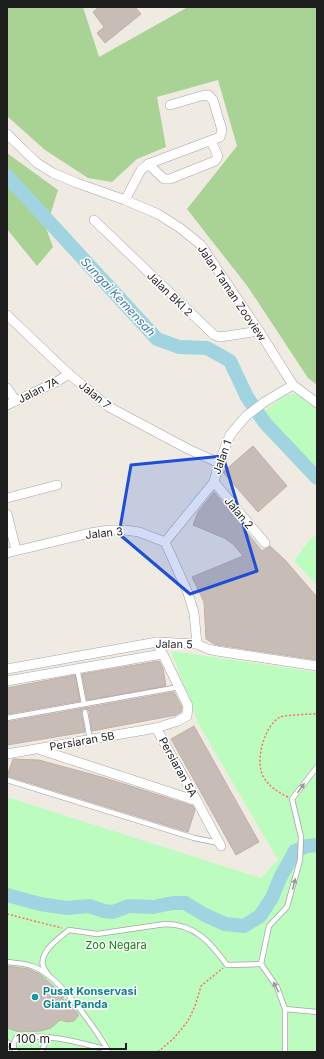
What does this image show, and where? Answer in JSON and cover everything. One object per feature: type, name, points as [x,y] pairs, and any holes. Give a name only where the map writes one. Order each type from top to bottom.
[{"type":"street","points":[[125,200],[141,170],[148,164],[220,137],[222,130],[213,100],[208,95],[170,105]]},
{"type":"street","name":"Jalan Taman Zooview","points":[[7,134],[37,163],[53,173],[125,200],[163,217],[180,228],[201,245],[293,385],[317,403]]},
{"type":"street","points":[[148,164],[164,179],[170,179],[215,161],[218,156],[211,141]]},
{"type":"street","name":"Jalan BKI 2","points":[[94,220],[214,335],[220,337],[259,332]]},
{"type":"street","name":"Jalan 7","points":[[7,315],[69,374],[109,407],[188,449],[219,463]]},
{"type":"street","name":"Jalan 7A","points":[[7,405],[56,382],[69,374]]},
{"type":"street","name":"Jalan 1","points":[[165,542],[214,482],[219,463],[230,435],[246,416],[266,401],[293,385]]},
{"type":"street","points":[[7,388],[16,401]]},
{"type":"street","name":"Jalan 2","points":[[214,482],[265,543]]},
{"type":"street","points":[[7,498],[56,485]]},
{"type":"street","points":[[7,514],[16,550]]},
{"type":"street","name":"Jalan 3","points":[[7,553],[90,533],[109,530],[139,532],[165,542]]},
{"type":"street","points":[[165,542],[188,593],[194,613],[197,644]]},
{"type":"street","name":"Jalan 5","points":[[7,669],[156,642],[197,644],[217,651],[317,666]]},
{"type":"street","name":"Persiaran 5A","points":[[156,642],[188,706],[187,716],[183,719],[156,728],[220,844]]},
{"type":"street","name":"Jalan 5","points":[[7,681],[162,654]]},
{"type":"street","name":"Persiaran 5B","points":[[7,754],[156,728]]},
{"type":"street","name":"Persiaran 5A","points":[[39,749],[197,801]]},
{"type":"lane","points":[[77,668],[84,704]]},
{"type":"lane","points":[[7,718],[179,687]]},
{"type":"lane","points":[[85,712],[90,740]]},
{"type":"lane","points":[[285,1052],[285,1009],[277,987],[261,964],[269,926],[286,907],[300,860],[301,837],[292,799],[317,767]]},
{"type":"lane","points":[[7,780],[194,838],[220,844]]},
{"type":"lane","points":[[14,1047],[16,1038],[27,1036],[48,1037],[108,1050],[99,1035],[78,1008],[48,975],[43,966],[43,960],[51,945],[70,930],[97,934],[164,924],[176,924],[187,927],[205,940],[216,950],[227,965],[261,964]]},
{"type":"lane","points":[[7,962],[32,966],[48,975]]},
{"type":"lane","points":[[285,1009],[317,1012]]},
{"type":"lane","points":[[41,1052],[48,1037]]},
{"type":"lane","points":[[7,1042],[14,1047],[17,1052]]},
{"type":"path","points":[[292,799],[274,790],[263,777],[260,766],[261,749],[266,734],[273,723],[282,716],[317,714]]},
{"type":"path","points":[[7,914],[70,930]]},
{"type":"path","points":[[158,1052],[174,1038],[188,1021],[195,1006],[201,986],[227,965]]},
{"type":"highlighted area","points":[[223,456],[257,571],[190,594],[119,534],[131,465]]},
{"type":"green space","points":[[7,7],[83,7],[99,57],[188,7],[317,7],[317,385],[308,378],[248,287],[187,209],[237,146],[218,80],[157,97],[166,147],[137,159],[112,182],[88,178],[45,150],[7,116]]},
{"type":"green space","points":[[7,153],[58,190],[46,228],[53,247],[37,266],[7,229]]},
{"type":"green space","points":[[295,394],[303,396],[317,408],[317,475],[286,449],[257,417],[285,395]]},
{"type":"green space","points":[[317,533],[317,585],[294,561],[308,542]]},
{"type":"green space","name":"Zoo Negara","points":[[171,651],[317,672],[317,1052],[7,1052],[7,797],[261,878],[278,860],[198,723]]},
{"type":"building","points":[[99,7],[135,7],[141,14],[105,43],[97,33],[104,27],[93,12]]},
{"type":"building","points":[[253,446],[287,486],[258,512],[223,472]]},
{"type":"building","points":[[214,492],[262,551],[270,546],[285,560],[317,597],[317,660],[218,645],[206,639],[204,602],[192,577],[243,556],[233,544],[224,538],[193,525],[198,512]]},
{"type":"building","points":[[159,661],[163,668],[166,686],[87,700],[82,674]]},
{"type":"building","points":[[75,675],[80,701],[7,714],[7,688]]},
{"type":"building","points":[[174,692],[182,707],[181,712],[176,715],[92,731],[89,711],[85,708],[82,709],[81,712],[85,732],[7,745],[7,722]]},
{"type":"building","points":[[194,726],[259,842],[236,855],[171,739]]},
{"type":"building","points":[[13,759],[39,760],[105,778],[193,806],[195,810],[188,832],[7,776]]},
{"type":"building","name":"Pusat Konservasi Giant Panda","points":[[7,966],[28,969],[40,974],[63,995],[63,1000],[68,1000],[78,1016],[74,1021],[68,1022],[60,1020],[51,1028],[41,1031],[19,1032],[7,1028]]},
{"type":"waterway","name":"Sungai Kemensah","points":[[7,176],[157,339],[179,347],[207,348],[230,361],[247,397],[265,423],[317,478]]},
{"type":"waterway","points":[[7,895],[40,904],[67,908],[89,906],[104,911],[113,912],[129,906],[153,907],[173,903],[185,903],[205,915],[225,924],[244,926],[260,916],[272,898],[280,878],[295,851],[307,846],[317,845]]},
{"type":"place","name":"Pusat Konservasi Giant Panda","points":[[35,997]]}]
